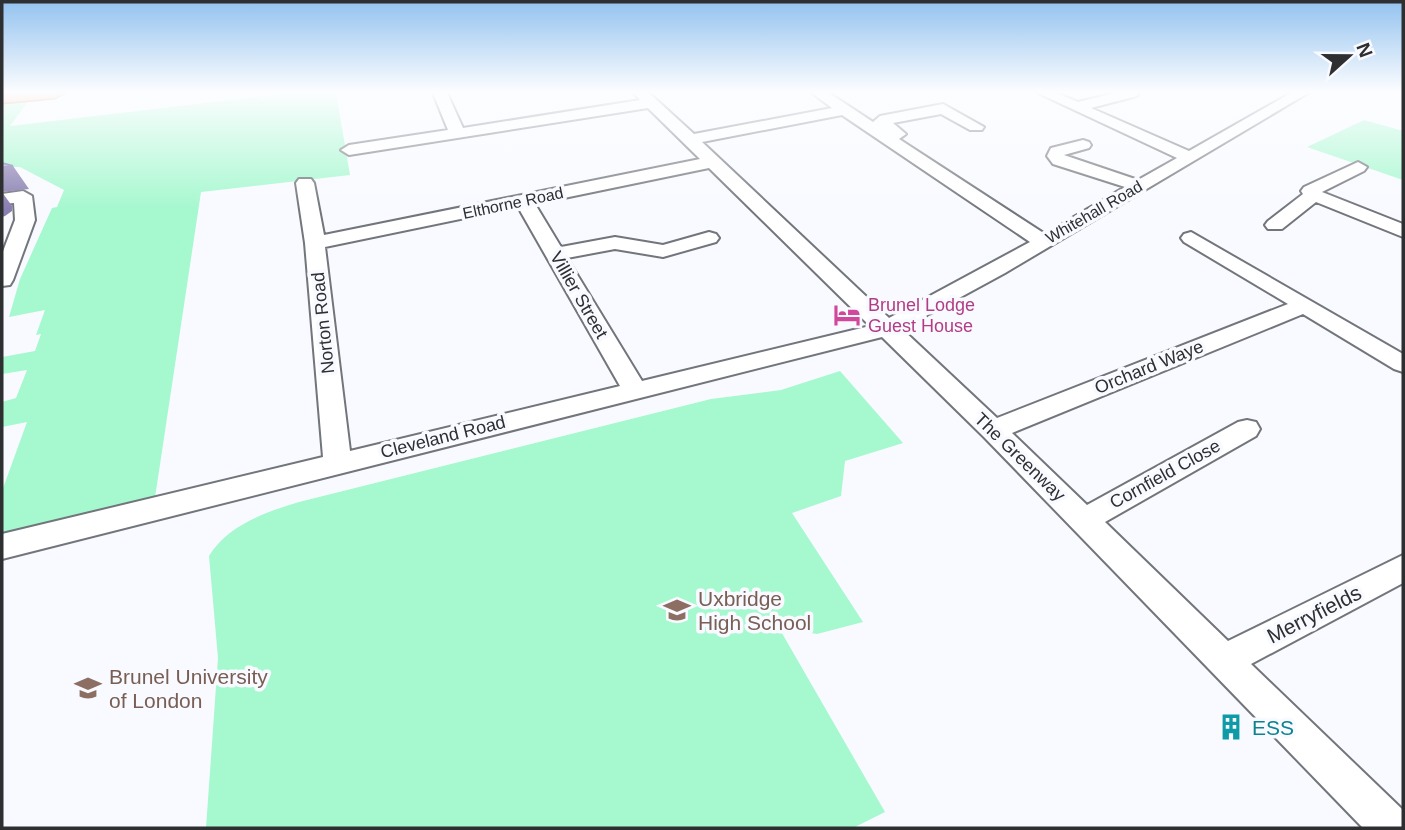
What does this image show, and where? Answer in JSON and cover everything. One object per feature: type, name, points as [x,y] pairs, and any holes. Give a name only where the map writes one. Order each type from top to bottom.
[{"type":"street","points":[[349,150],[470,132]]},
{"type":"street","name":"The Greenway","points":[[681,132],[993,430],[1392,828]]},
{"type":"street","points":[[689,140],[732,132]]},
{"type":"street","points":[[878,132],[1044,242]]},
{"type":"street","points":[[895,132],[911,143],[914,150],[910,153]]},
{"type":"street","points":[[1132,132],[1190,158]]},
{"type":"street","name":"Whitehall Road","points":[[885,329],[1044,242],[1235,132]]},
{"type":"street","points":[[1083,145],[1057,152],[1055,156],[1059,160],[1109,178],[1139,186]]},
{"type":"street","name":"Elthorne Road","points":[[315,243],[711,162]]},
{"type":"street","points":[[1358,167],[1310,191],[1403,231]]},
{"type":"street","name":"Norton Road","points":[[305,183],[315,243],[338,463]]},
{"type":"street","points":[[1275,225],[1314,195]]},
{"type":"street","points":[[2,199],[23,196],[25,220],[2,280]]},
{"type":"street","name":"Villier Street","points":[[524,201],[635,389]]},
{"type":"street","points":[[555,254],[615,243],[663,251],[709,237]]},
{"type":"street","points":[[1191,238],[1403,364]]},
{"type":"street","name":"Orchard Waye","points":[[993,430],[1305,305]]},
{"type":"street","name":"Cleveland Road","points":[[2,547],[885,329]]},
{"type":"street","name":"Cornfield Close","points":[[1084,520],[1247,429]]},
{"type":"street","name":"Merryfields","points":[[1224,660],[1403,568]]},
{"type":"green space","points":[[2,132],[343,132],[350,175],[201,192],[153,511],[2,547],[2,491],[27,422],[2,427],[2,402],[16,398],[27,370],[2,374],[2,357],[35,351],[41,334],[36,335],[45,310],[9,317],[20,279],[52,208],[57,207],[64,190],[20,167],[2,167]]},
{"type":"green space","points":[[1339,132],[1403,132],[1403,180],[1307,147]]},
{"type":"green space","points":[[840,371],[903,443],[845,461],[841,496],[792,513],[863,622],[817,634],[779,628],[885,812],[853,828],[206,828],[218,658],[209,556],[226,536],[237,528],[261,515],[299,502],[711,399],[781,390]]},
{"type":"place","name":"Brunel Lodge Guest House","points":[[847,315]]},
{"type":"place","name":"Uxbridge High School","points":[[677,610]]},
{"type":"place","name":"Brunel University of London","points":[[88,688]]},
{"type":"place","name":"ESS","points":[[1231,727]]}]
